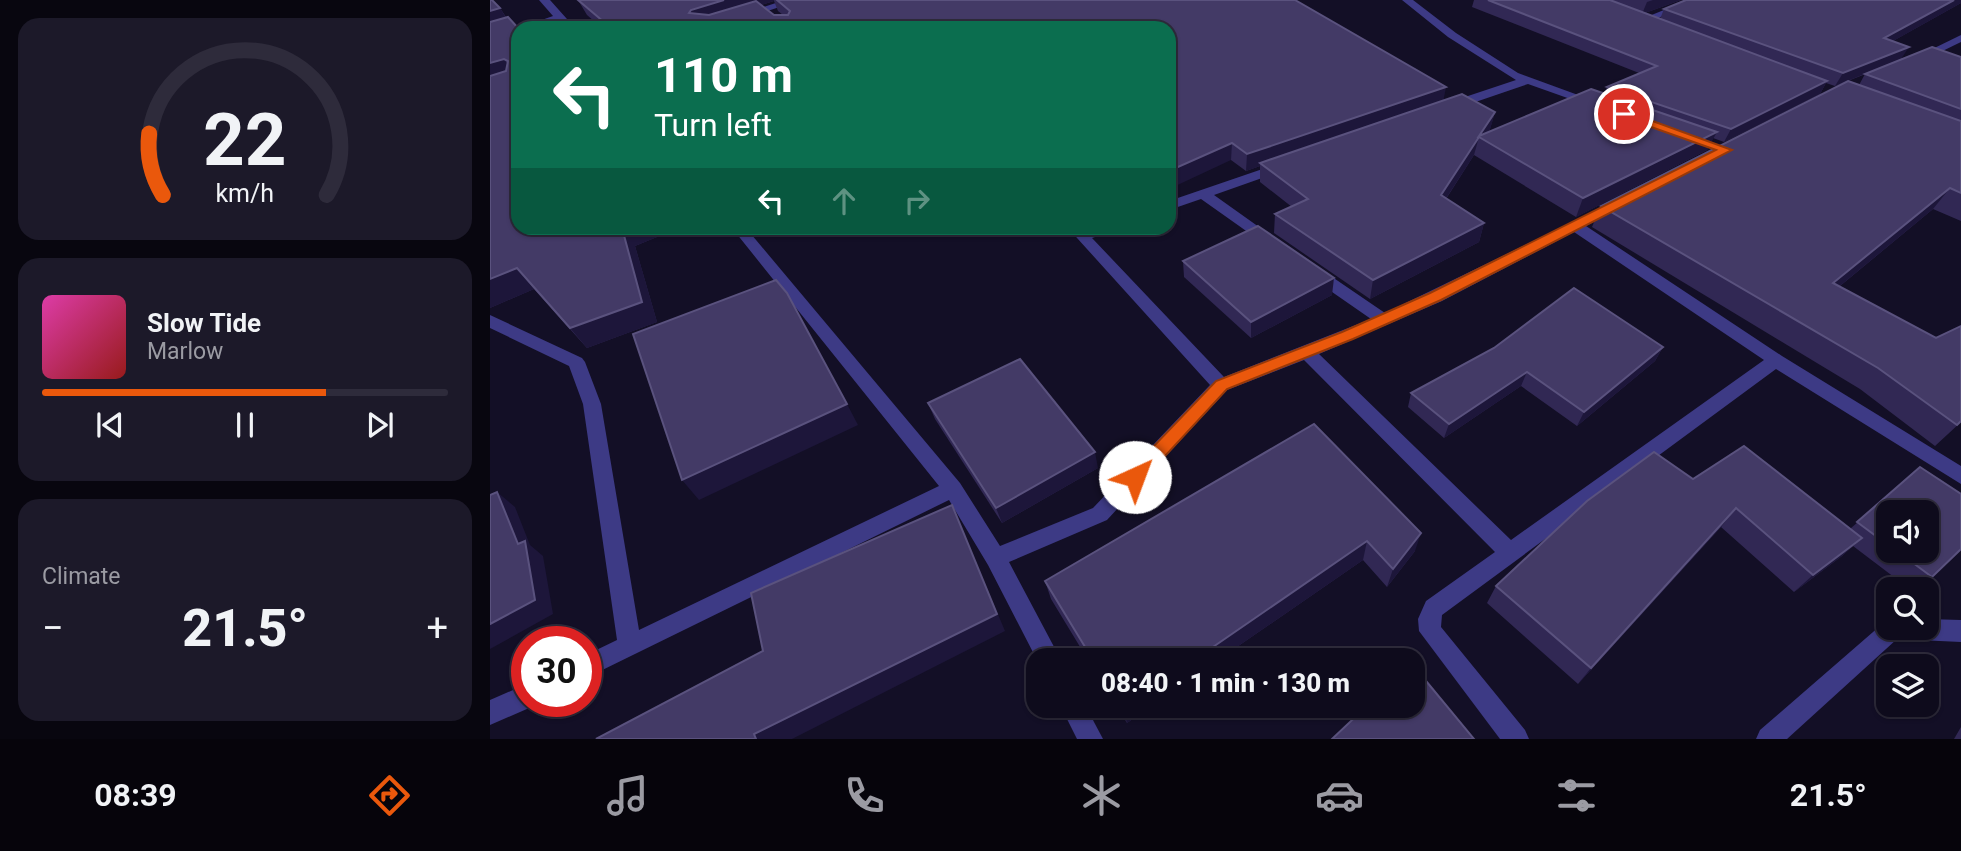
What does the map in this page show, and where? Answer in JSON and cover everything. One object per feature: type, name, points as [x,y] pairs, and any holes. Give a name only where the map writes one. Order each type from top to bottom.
[{"type":"street","points":[[544,0],[563,21]]},
{"type":"street","points":[[737,21],[770,14],[796,0]]},
{"type":"street","points":[[1406,0],[1488,60],[1527,80],[1611,109]]},
{"type":"street","points":[[1657,25],[1639,18],[1698,0]]},
{"type":"street","points":[[546,21],[559,17]]},
{"type":"street","points":[[1910,63],[1954,50],[1961,38]]},
{"type":"street","points":[[1436,112],[1527,80]]},
{"type":"street","points":[[1176,204],[1293,162]]},
{"type":"street","points":[[1203,194],[1282,249]]},
{"type":"street","points":[[996,558],[1100,514],[1221,385],[1436,297],[1633,197]]},
{"type":"street","points":[[1575,226],[1776,360],[1961,476]]},
{"type":"street","points":[[745,235],[953,489],[996,558],[1043,648]]},
{"type":"street","points":[[1082,235],[1221,385]]},
{"type":"street","points":[[1304,265],[1383,320]]},
{"type":"street","points":[[490,321],[576,362],[592,404],[629,647]]},
{"type":"street","points":[[1306,351],[1509,552]]},
{"type":"street","points":[[1516,739],[1430,631],[1429,619],[1434,608],[1776,360]]},
{"type":"street","points":[[602,660],[953,489]]},
{"type":"street","points":[[1939,630],[1961,631]]},
{"type":"street","points":[[1769,739],[1880,640]]},
{"type":"street","points":[[490,713],[511,703]]},
{"type":"street","points":[[1079,718],[1090,739]]},
{"type":"building","points":[[492,0],[500,8],[490,11]]},
{"type":"building","points":[[578,0],[724,0],[691,10],[689,13],[709,15],[756,1],[774,15],[788,15],[790,11],[777,0],[1295,0],[1446,87],[1247,154],[1232,143],[1176,168],[1176,21],[603,21]]},
{"type":"building","points":[[1488,0],[1610,0],[1827,81],[1731,129],[1607,87],[1657,66]]},
{"type":"building","points":[[1686,0],[1954,0],[1884,38],[1909,47],[1843,73],[1664,9]]},
{"type":"building","points":[[508,17],[512,21],[511,235],[624,235],[642,302],[570,328],[517,268],[490,279],[490,76],[506,71],[508,61],[504,59],[490,63],[490,22]]},
{"type":"building","points":[[1932,47],[1961,57],[1961,109],[1865,74]]},
{"type":"building","points":[[1848,81],[1961,121],[1961,193],[1950,188],[1833,283],[1936,338],[1961,326],[1961,421],[1957,425],[1878,368],[1601,206]]},
{"type":"building","points":[[1591,89],[1717,132],[1583,198],[1479,137],[1441,195],[1484,223],[1373,280],[1275,214],[1308,199],[1260,163],[1462,94],[1495,112],[1479,136]]},
{"type":"building","points":[[1258,226],[1334,278],[1251,322],[1183,261]]},
{"type":"building","points":[[776,280],[787,293],[847,404],[682,480],[633,334]]},
{"type":"building","points":[[1574,288],[1663,347],[1584,412],[1527,372],[1449,424],[1411,393],[1494,348]]},
{"type":"building","points":[[1020,359],[1095,452],[996,508],[928,403]]},
{"type":"building","points":[[1314,424],[1421,533],[1393,569],[1367,541],[1211,648],[1086,648],[1045,581]]},
{"type":"building","points":[[1744,446],[1862,538],[1813,575],[1736,508],[1591,668],[1496,586],[1587,501],[1654,452],[1693,479]]},
{"type":"building","points":[[1920,467],[1961,494],[1961,549],[1932,577],[1913,563],[1939,563],[1939,500],[1882,500]]},
{"type":"building","points":[[497,492],[518,544],[525,541],[535,600],[490,624],[490,495]]},
{"type":"building","points":[[952,505],[997,614],[754,734],[756,739],[596,739],[763,651],[751,593]]},
{"type":"building","points":[[1876,505],[1876,536],[1857,522]]},
{"type":"building","points":[[1425,680],[1474,739],[1332,739],[1354,718],[1425,718]]},
{"type":"route","points":[[1135,477],[1221,385],[1348,336],[1436,297],[1726,150],[1624,114]]}]
